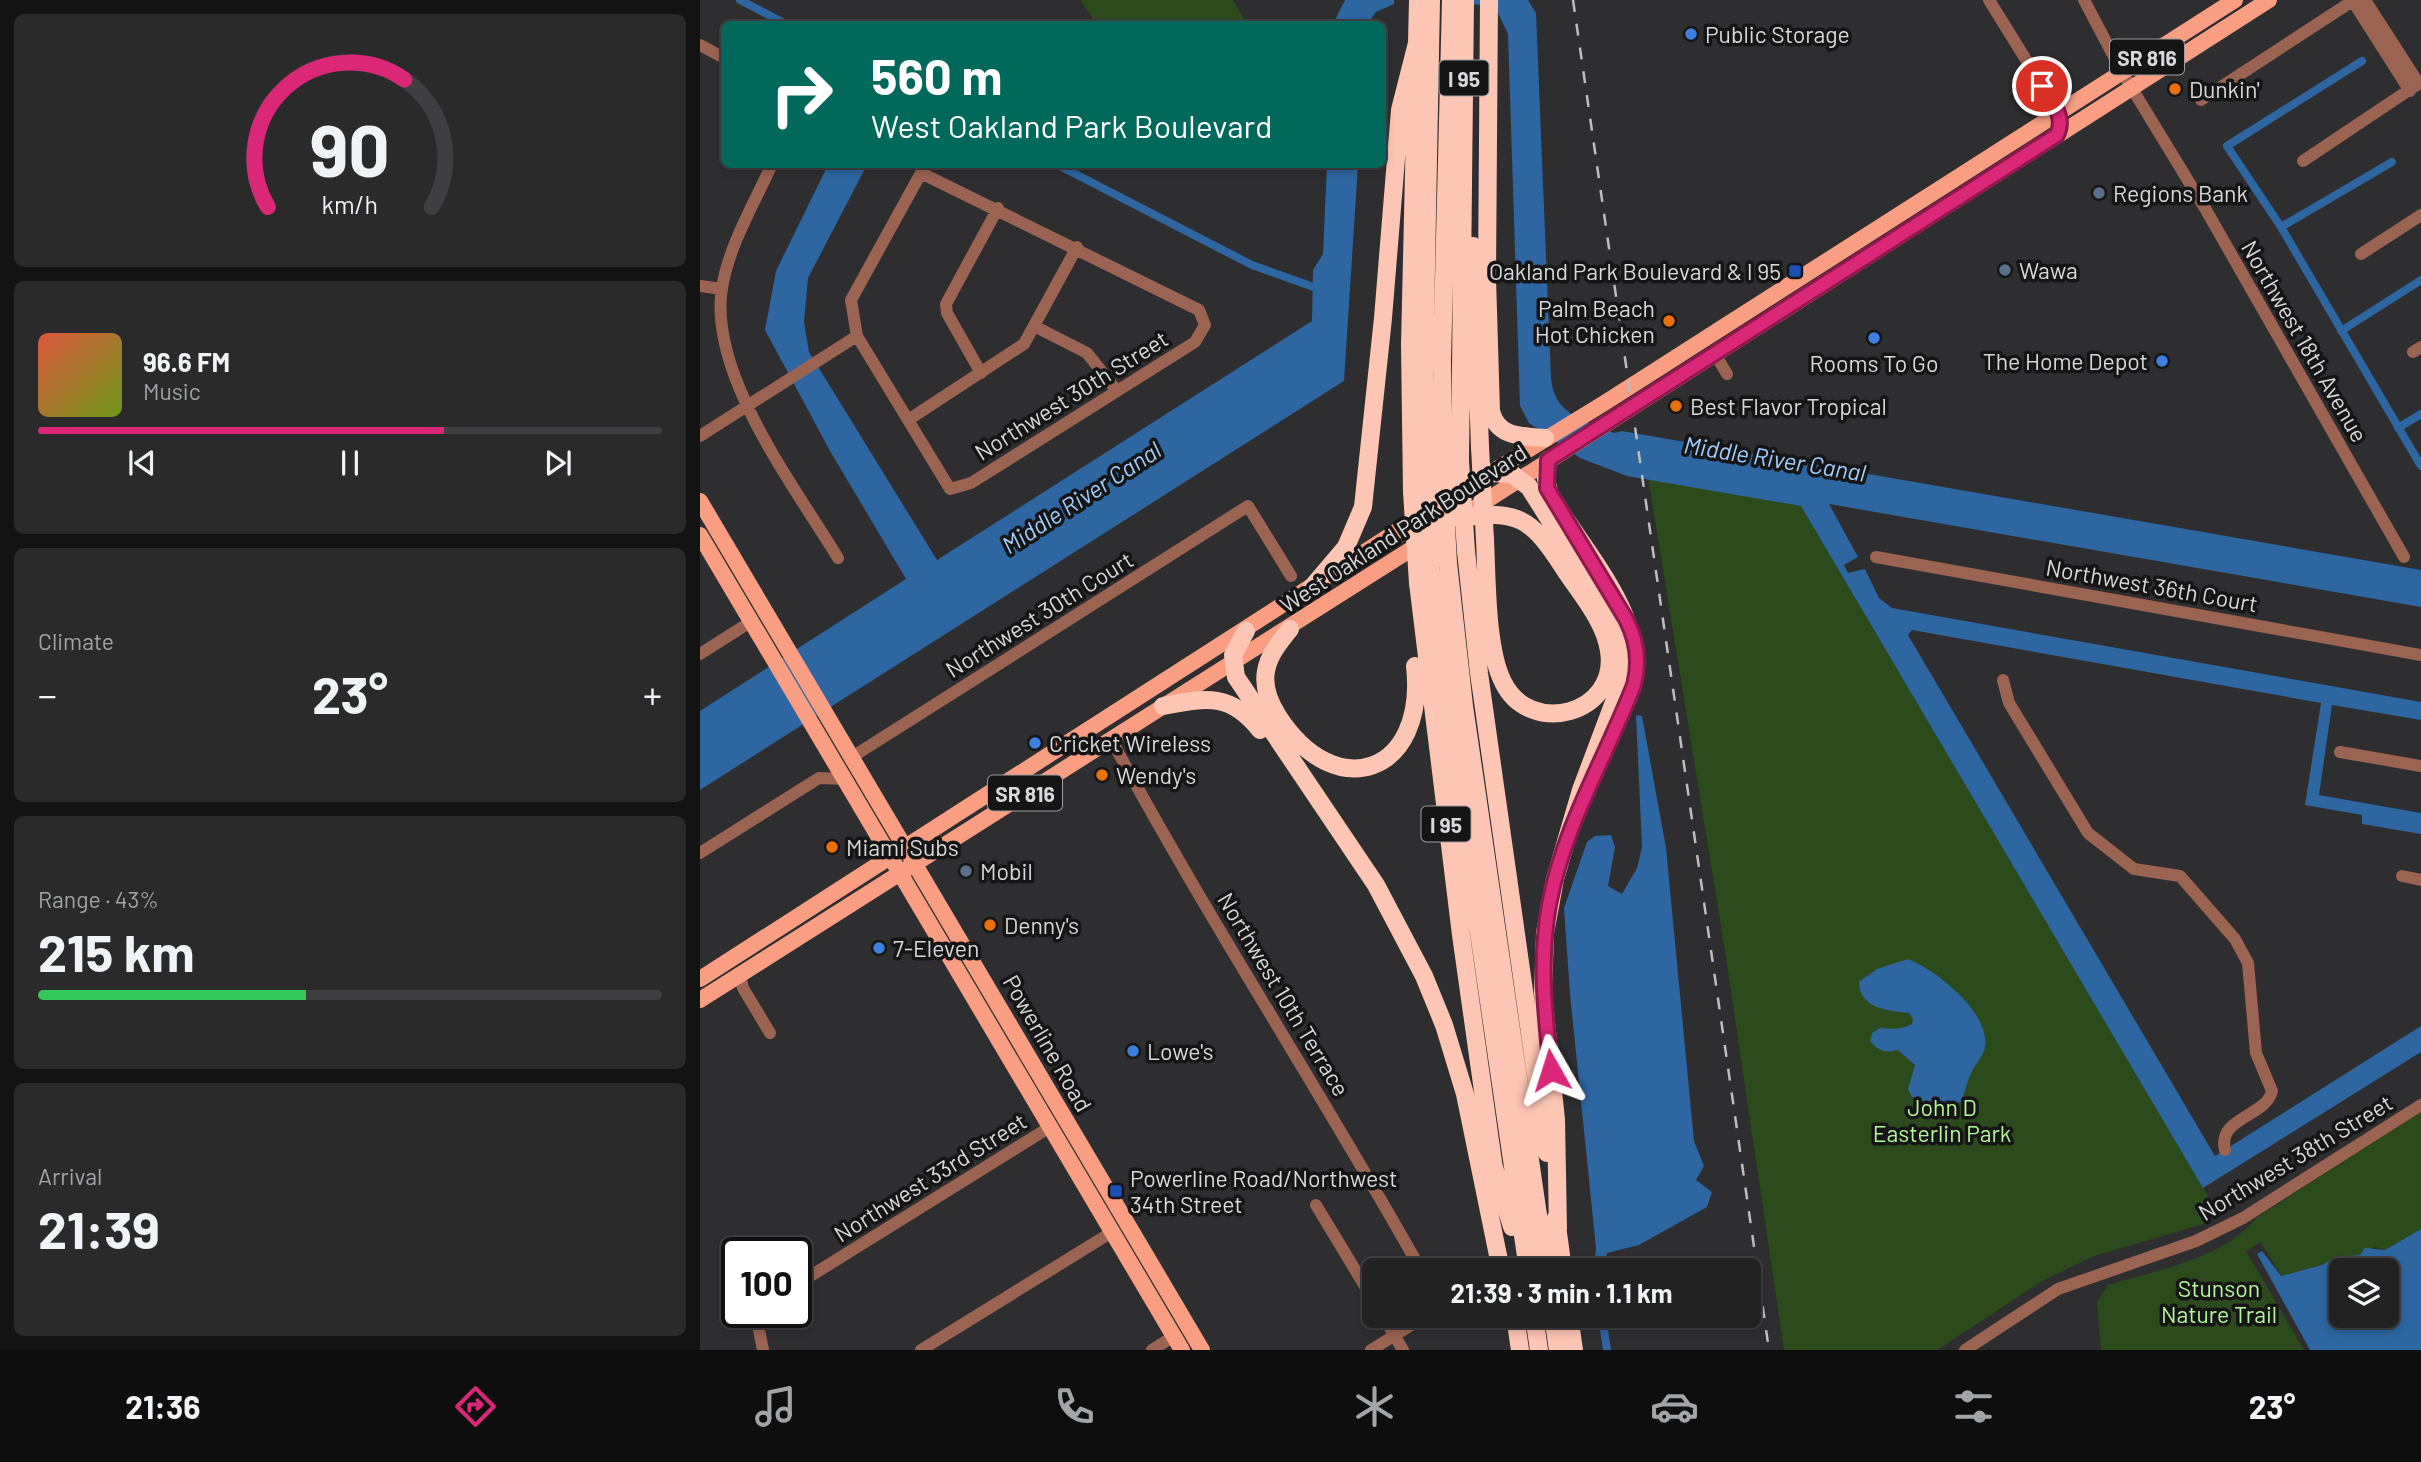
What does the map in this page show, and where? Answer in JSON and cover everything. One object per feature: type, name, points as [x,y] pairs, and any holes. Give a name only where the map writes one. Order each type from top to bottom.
[{"type":"highway","name":"I 95","points":[[1418,0],[1410,345],[1424,578],[1462,946],[1506,1258]]},
{"type":"highway","points":[[1419,488],[1424,382],[1431,0]]},
{"type":"highway","points":[[1451,0],[1442,389],[1448,563],[1464,706],[1544,1258]]},
{"type":"highway","name":"I 95","points":[[1465,0],[1460,461],[1466,551],[1479,673],[1562,1258]]},
{"type":"highway","points":[[1489,5],[1487,278],[1491,411],[1495,424],[1504,432],[1545,438]]},
{"type":"highway","points":[[1312,587],[1346,547],[1363,507],[1383,318],[1400,110],[1417,43]]},
{"type":"highway","points":[[1459,518],[1490,513],[1512,515],[1532,526],[1548,543],[1599,624],[1609,648],[1607,678],[1598,694],[1584,706],[1564,714],[1544,714],[1522,705],[1507,690],[1499,674],[1494,648],[1485,540],[1480,447],[1472,226],[1463,156]]},
{"type":"highway","points":[[1552,458],[1547,488],[1626,619],[1634,638],[1637,665],[1631,693],[1564,850]]},
{"type":"highway","points":[[1489,473],[1506,473],[1520,478],[1532,490],[1611,616],[1625,657],[1623,678],[1581,790],[1549,905],[1543,964],[1544,1006],[1556,1120],[1558,1229]]},
{"type":"highway","points":[[1290,629],[1273,651],[1266,672],[1266,691],[1276,713],[1297,740],[1324,760],[1351,768],[1377,764],[1398,749],[1413,719],[1417,688],[1414,654],[1424,578]]},
{"type":"highway","points":[[1424,578],[1445,700],[1524,1258]]},
{"type":"highway","points":[[1246,631],[1235,651],[1232,665],[1239,683],[1383,897],[1416,957],[1438,1009],[1473,1123],[1499,1258]]},
{"type":"highway","points":[[1163,706],[1203,699],[1233,705],[1252,721],[1310,791]]},
{"type":"highway","points":[[1514,1046],[1515,928]]},
{"type":"highway","points":[[1493,1163],[1522,1258]]},
{"type":"highway","points":[[1517,1328],[1520,1350]]},
{"type":"highway","points":[[1536,1328],[1539,1350]]},
{"type":"highway","points":[[1555,1328],[1558,1350]]},
{"type":"highway","points":[[1571,1328],[1574,1350]]},
{"type":"main road","name":"West Oakland Park Boulevard","points":[[700,979],[1489,473],[1723,328],[2235,0]]},
{"type":"main road","name":"West Oakland Park Boulevard","points":[[700,1000],[1163,706],[1290,629],[1520,478],[2269,0]]},
{"type":"main road","points":[[2057,135],[2061,127],[2059,113]]},
{"type":"main road","points":[[1904,233],[1903,224],[1909,208]]},
{"type":"main road","points":[[1830,280],[1839,263],[1838,254]]},
{"type":"main road","points":[[1684,352],[1700,348],[1715,354],[1715,338],[1723,328]]},
{"type":"main road","name":"Powerline Road","points":[[700,501],[1202,1350]]},
{"type":"main road","name":"Powerline Road","points":[[701,540],[829,748],[891,858],[1178,1343]]},
{"type":"main road","points":[[752,621],[763,626],[787,647]]},
{"type":"main road","points":[[1111,739],[1113,725],[1122,710]]},
{"type":"main road","points":[[829,748],[852,757]]},
{"type":"main road","points":[[734,979],[745,951]]},
{"type":"main road","points":[[1003,1047],[1014,1053],[1027,1053]]},
{"type":"main road","points":[[1013,1064],[1046,1086]]},
{"type":"main road","points":[[1097,1206],[1113,1219],[1126,1221]]},
{"type":"main road","points":[[1112,1232],[1126,1236],[1143,1250]]},
{"type":"street","points":[[1989,0],[2059,113]]},
{"type":"street","name":"Northwest 18th Avenue","points":[[2084,0],[2122,72],[2404,557]]},
{"type":"street","points":[[2201,100],[2353,0],[2417,86]]},
{"type":"street","points":[[2365,0],[2417,86]]},
{"type":"street","points":[[700,45],[721,56]]},
{"type":"street","points":[[2303,161],[2417,86]]},
{"type":"street","points":[[770,168],[738,237],[722,289],[724,341],[732,375],[747,406],[838,558]]},
{"type":"street","points":[[920,173],[998,208],[1077,247],[1036,327],[1024,344],[908,420],[857,336],[851,300],[920,173]]},
{"type":"street","points":[[981,373],[947,313],[946,304],[998,208]]},
{"type":"street","points":[[2361,254],[2421,215]]},
{"type":"street","name":"Northwest 30th Street","points":[[908,420],[950,489],[971,483],[1195,342],[1205,325],[1199,310],[1077,247]]},
{"type":"street","points":[[700,286],[722,289]]},
{"type":"street","points":[[1036,327],[1087,353],[1117,391]]},
{"type":"street","points":[[700,436],[857,336]]},
{"type":"street","points":[[1715,354],[1727,374]]},
{"type":"street","name":"Northwest 30th Court","points":[[852,757],[1248,506],[1291,576]]},
{"type":"street","name":"Northwest 36th Court","points":[[1876,557],[2421,655]]},
{"type":"street","points":[[700,654],[752,621]]},
{"type":"street","points":[[2003,680],[2009,703],[2088,833],[2134,869],[2173,873],[2186,881],[2242,950],[2251,982],[2256,1053],[2272,1091],[2268,1101],[2234,1124],[2228,1144]]},
{"type":"street","name":"Northwest 10th Terrace","points":[[1111,739],[1180,863],[1355,1152],[1414,1258]]},
{"type":"street","points":[[2340,752],[2421,766]]},
{"type":"street","points":[[700,853],[818,778],[845,779]]},
{"type":"street","points":[[2402,876],[2421,880]]},
{"type":"street","points":[[734,979],[750,984],[773,1030]]},
{"type":"street","name":"Northwest 38th Street","points":[[1965,1350],[2058,1289],[2196,1241],[2242,1219],[2421,1105]]},
{"type":"street","name":"Northwest 33rd Street","points":[[812,1275],[1050,1127]]},
{"type":"street","points":[[1316,1205],[1362,1281]]},
{"type":"street","points":[[921,1350],[1112,1232]]},
{"type":"street","points":[[759,1328],[763,1350]]},
{"type":"street","points":[[1390,1328],[1403,1350]]},
{"type":"street","points":[[1371,1350],[1406,1328]]},
{"type":"street","points":[[1152,1350],[1178,1343]]},
{"type":"green space","points":[[1081,0],[1233,0],[1245,21],[1094,21]]},
{"type":"green space","name":"John D Easterlin Park","points":[[1648,477],[1801,506],[2217,1211],[2210,1222],[2094,1256],[2044,1280],[1937,1350],[1784,1350],[1725,951]]},
{"type":"green space","name":"Stunson Nature Trail","points":[[2421,1112],[2421,1229],[2385,1250],[2375,1247],[2360,1255],[2329,1258],[2322,1265],[2281,1276],[2261,1242],[2246,1251],[2304,1350],[2101,1350],[2097,1302],[2108,1285],[2208,1253],[2226,1244],[2256,1218]]},
{"type":"water","points":[[1345,0],[1394,0],[1394,4],[1376,12],[1369,21],[1334,21]]},
{"type":"water","name":"Middle River Canal","points":[[1443,0],[1528,0],[1536,13],[1551,378],[1558,400],[1564,408],[1582,420],[1614,433],[1622,431],[2421,570],[2421,607],[1829,504],[1858,557],[1844,565],[1848,573],[1865,569],[1879,598],[1892,608],[2421,702],[2421,720],[2332,705],[2319,795],[2421,813],[2421,834],[2362,824],[2362,815],[2305,805],[2321,703],[1912,630],[1908,635],[2215,1156],[2421,1026],[2421,1052],[2203,1188],[1801,506],[1627,476],[1580,458],[1529,423],[1520,406],[1508,34],[1495,7]]},
{"type":"water","name":"Middle River Canal","points":[[827,168],[865,168],[808,278],[804,322],[809,352],[937,560],[1312,321],[1313,270],[1323,254],[1327,168],[1358,168],[1344,381],[700,790],[700,711],[906,579],[830,451],[765,330],[776,271]]},
{"type":"water","points":[[1636,715],[1642,716],[1666,848],[1694,1141],[1704,1166],[1696,1180],[1712,1192],[1707,1207],[1639,1245],[1607,1253],[1606,1258],[1595,1258],[1564,908],[1587,842],[1595,836],[1611,835],[1615,847],[1608,886],[1622,894],[1637,868],[1642,847]]},
{"type":"water","points":[[1908,959],[1946,982],[1979,1020],[1985,1047],[1970,1075],[1961,1102],[1937,1106],[1912,1097],[1908,1089],[1915,1065],[1898,1050],[1882,1050],[1870,1041],[1872,1033],[1880,1028],[1904,1027],[1912,1024],[1913,1019],[1909,1013],[1877,1007],[1870,1003],[1860,991],[1859,982],[1877,969]]},
{"type":"water","points":[[2421,1229],[2421,1350],[2310,1350],[2257,1254],[2262,1251],[2281,1276],[2329,1261],[2329,1328],[2399,1328],[2399,1258],[2333,1258],[2360,1255],[2365,1248],[2385,1250]]},
{"type":"waterway","points":[[740,0],[780,21]]},
{"type":"waterway","points":[[2362,61],[2227,146],[2281,227],[2421,466]]},
{"type":"waterway","points":[[2281,227],[2392,162]]},
{"type":"waterway","points":[[1064,168],[1252,265],[1322,290]]},
{"type":"waterway","points":[[2341,331],[2421,280]]},
{"type":"waterway","points":[[2398,428],[2421,414]]},
{"type":"waterway","points":[[1604,1328],[1607,1350]]},
{"type":"railway","points":[[1573,0],[1769,1350]]},
{"type":"place","name":"Public Storage","points":[[1691,34]]},
{"type":"place","name":"Dunkin'","points":[[2175,89]]},
{"type":"place","name":"Regions Bank","points":[[2099,193]]},
{"type":"place","name":"Wawa","points":[[2005,270]]},
{"type":"place","name":"Oakland Park Boulevard & I 95","points":[[1795,271]]},
{"type":"place","name":"Palm Beach Hot Chicken","points":[[1669,321]]},
{"type":"place","name":"Rooms To Go","points":[[1874,338]]},
{"type":"place","name":"The Home Depot","points":[[2162,361]]},
{"type":"place","name":"Best Flavor Tropical","points":[[1676,406]]},
{"type":"place","name":"Cricket Wireless","points":[[1035,743]]},
{"type":"place","name":"Wendy's","points":[[1102,775]]},
{"type":"place","name":"Miami Subs","points":[[832,847]]},
{"type":"place","name":"Mobil","points":[[966,871]]},
{"type":"place","name":"Denny's","points":[[990,925]]},
{"type":"place","name":"7-Eleven","points":[[879,948]]},
{"type":"place","name":"Lowe's","points":[[1133,1051]]},
{"type":"place","name":"Powerline Road/Northwest 34th Street","points":[[1116,1191]]},
{"type":"route","points":[[1551,1070],[1543,993],[1549,905],[1564,850],[1634,685],[1637,651],[1626,619],[1547,488],[1545,475],[1548,460],[2057,135],[2061,127],[2059,113],[2042,86]]}]
